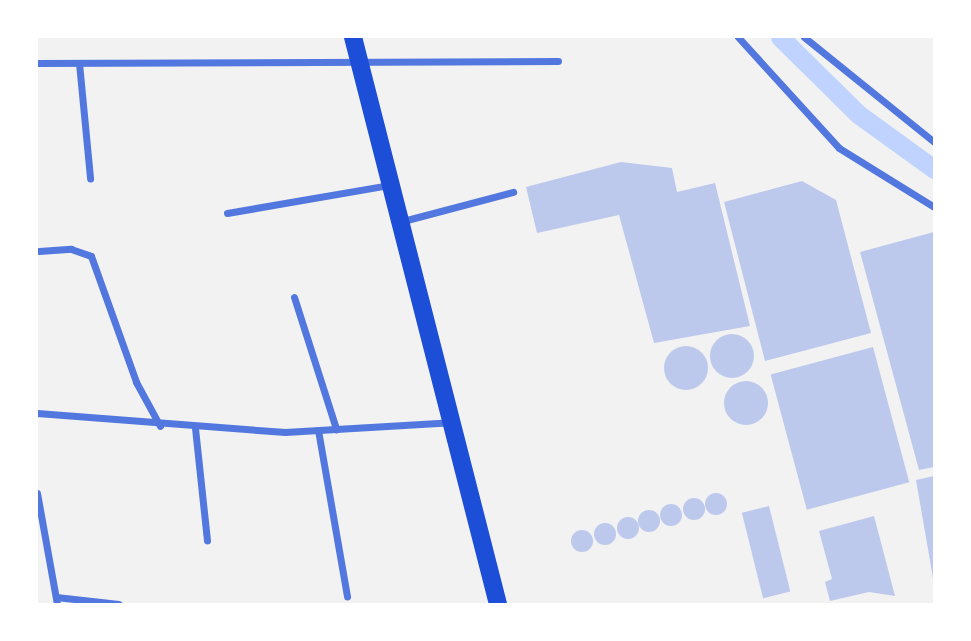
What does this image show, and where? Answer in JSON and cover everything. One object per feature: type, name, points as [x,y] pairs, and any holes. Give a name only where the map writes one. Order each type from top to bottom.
[{"type":"main road","points":[[353,37],[394,184],[498,604]]},
{"type":"street","points":[[738,37],[839,148],[934,207]]},
{"type":"street","points":[[804,37],[934,142]]},
{"type":"street","points":[[37,63],[558,61]]},
{"type":"street","points":[[79,63],[90,178]]},
{"type":"street","points":[[227,213],[394,184]]},
{"type":"street","points":[[402,221],[513,192]]},
{"type":"street","points":[[38,251],[71,249],[91,256],[136,382],[160,426]]},
{"type":"street","points":[[294,297],[336,429]]},
{"type":"street","points":[[37,413],[195,428],[318,430],[453,422]]},
{"type":"street","points":[[195,428],[207,540]]},
{"type":"street","points":[[318,430],[347,596]]},
{"type":"street","points":[[37,493],[57,601],[119,604]]},
{"type":"building","points":[[621,162],[672,168],[677,192],[715,183],[750,326],[654,343],[619,215],[537,233],[526,187]]},
{"type":"building","points":[[802,181],[836,200],[871,333],[765,361],[724,202]]},
{"type":"building","points":[[934,232],[934,467],[919,470],[860,252]]},
{"type":"building","points":[[732,334],[748,340],[754,356],[748,372],[732,378],[716,372],[710,356],[716,340]]},
{"type":"building","points":[[686,346],[702,352],[708,368],[702,384],[686,390],[670,384],[664,368],[670,352]]},
{"type":"building","points":[[873,347],[909,482],[807,510],[771,374]]},
{"type":"building","points":[[746,381],[762,387],[768,403],[762,419],[746,425],[730,419],[724,403],[730,387]]},
{"type":"building","points":[[934,476],[934,584],[916,480]]},
{"type":"building","points":[[716,493],[726,500],[727,504],[720,514],[716,515],[706,508],[705,504],[712,494]]},
{"type":"building","points":[[694,498],[704,505],[705,509],[698,519],[694,520],[684,513],[683,509],[690,499]]},
{"type":"building","points":[[671,504],[681,511],[682,515],[675,525],[671,526],[661,519],[660,515],[667,505]]},
{"type":"building","points":[[769,506],[790,591],[763,598],[742,513]]},
{"type":"building","points":[[649,510],[659,517],[660,521],[653,531],[649,532],[639,525],[638,521],[645,511]]},
{"type":"building","points":[[874,516],[895,596],[869,592],[830,601],[825,582],[832,579],[819,531]]},
{"type":"building","points":[[628,517],[638,524],[639,528],[632,538],[628,539],[618,532],[617,528],[624,518]]},
{"type":"building","points":[[605,523],[615,530],[616,534],[609,544],[605,545],[595,538],[594,534],[601,524]]},
{"type":"building","points":[[582,530],[592,537],[593,541],[586,551],[582,552],[572,545],[571,541],[578,531]]},
{"type":"waterway","points":[[780,37],[858,114],[934,169]]}]
